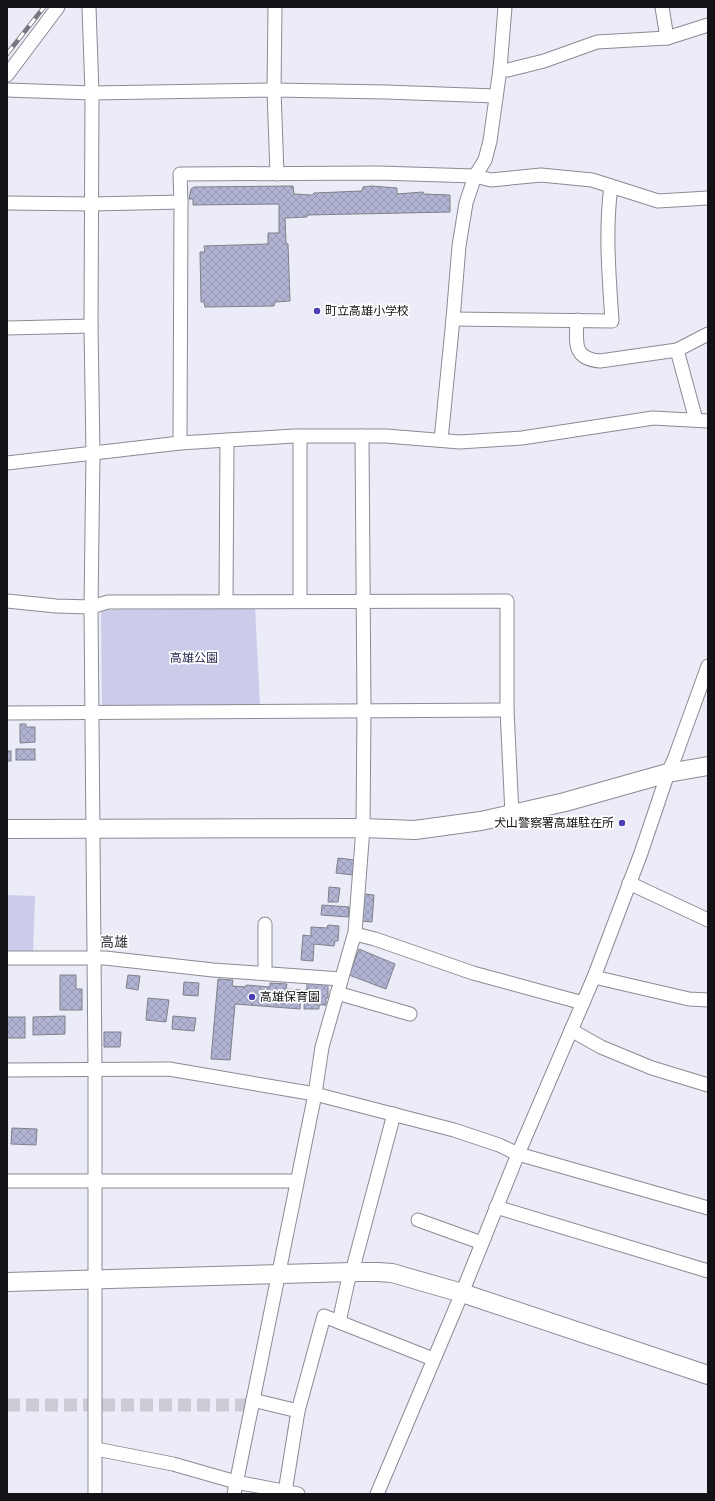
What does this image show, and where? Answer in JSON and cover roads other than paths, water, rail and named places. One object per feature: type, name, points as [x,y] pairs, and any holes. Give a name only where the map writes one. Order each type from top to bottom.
[{"type":"street","points":[[7,76],[58,7]]},
{"type":"street","points":[[89,7],[92,93],[93,454],[91,607],[94,830],[94,1181],[96,1280],[95,1494]]},
{"type":"street","points":[[275,7],[274,90],[277,174]]},
{"type":"street","points":[[441,440],[459,246],[466,203],[474,176],[485,160],[490,141],[500,69],[505,7]]},
{"type":"street","points":[[662,7],[667,38]]},
{"type":"street","points":[[500,69],[508,70],[544,61],[597,42],[667,38],[708,25]]},
{"type":"street","points":[[7,90],[92,93],[274,90],[496,96]]},
{"type":"street","points":[[180,443],[180,174],[378,174],[474,176],[491,180],[541,175],[592,180],[658,201],[708,198]]},
{"type":"street","points":[[453,319],[612,320],[608,249],[611,186]]},
{"type":"street","points":[[7,203],[92,204],[181,202]]},
{"type":"street","points":[[577,320],[577,345],[581,355],[590,360],[600,361],[677,350],[708,334]]},
{"type":"street","points":[[7,328],[92,326]]},
{"type":"street","points":[[7,463],[180,443],[226,440],[300,436],[362,436],[460,442],[522,438],[653,418],[702,421],[677,350]]},
{"type":"street","points":[[300,436],[300,601]]},
{"type":"street","points":[[235,1488],[314,1094],[322,1047],[355,934],[363,828],[364,601],[362,436]]},
{"type":"street","points":[[226,440],[226,601]]},
{"type":"street","points":[[7,601],[56,606],[91,607],[108,602],[507,601],[507,710],[512,814]]},
{"type":"street","points":[[377,1494],[462,1293],[518,1154],[594,977],[708,666]]},
{"type":"street","points":[[7,713],[507,710]]},
{"type":"street","points":[[7,829],[94,830],[176,828],[363,828],[415,830],[481,821],[564,802],[668,773],[708,766]]},
{"type":"street","points":[[629,883],[708,920]]},
{"type":"street","points":[[265,924],[265,973]]},
{"type":"street","points":[[355,934],[375,939],[473,973],[582,1003]]},
{"type":"street","points":[[7,958],[94,958],[213,970],[341,979]]},
{"type":"street","points":[[594,977],[689,999],[708,1000]]},
{"type":"street","points":[[337,994],[410,1014]]},
{"type":"street","points":[[571,1030],[601,1047],[652,1068],[708,1085]]},
{"type":"street","points":[[7,1070],[169,1069],[314,1094],[454,1130],[499,1144],[518,1154],[708,1208]]},
{"type":"street","points":[[339,1322],[348,1281],[352,1272],[394,1114]]},
{"type":"street","points":[[7,1181],[296,1181]]},
{"type":"street","points":[[496,1207],[708,1271]]},
{"type":"street","points":[[418,1220],[482,1243]]},
{"type":"street","points":[[7,1282],[378,1272],[392,1274],[462,1293],[708,1375]]},
{"type":"street","points":[[96,1449],[173,1464],[235,1488],[292,1493],[298,1411],[324,1316],[433,1359]]},
{"type":"street","points":[[253,1400],[298,1411]]},
{"type":"tunnel","points":[[7,1405],[252,1405]]},
{"type":"railway","points":[[7,54],[44,7]]},
{"type":"place","name":"町立高雄小学校","points":[[317,311]]},
{"type":"place","name":"犬山警察署高雄駐在所","points":[[622,823]]},
{"type":"place","name":"高雄保育園","points":[[252,997]]},
{"type":"district","name":"高雄","points":[[114,942]]},
{"type":"park label","name":"高雄公園","points":[[194,658]]}]
